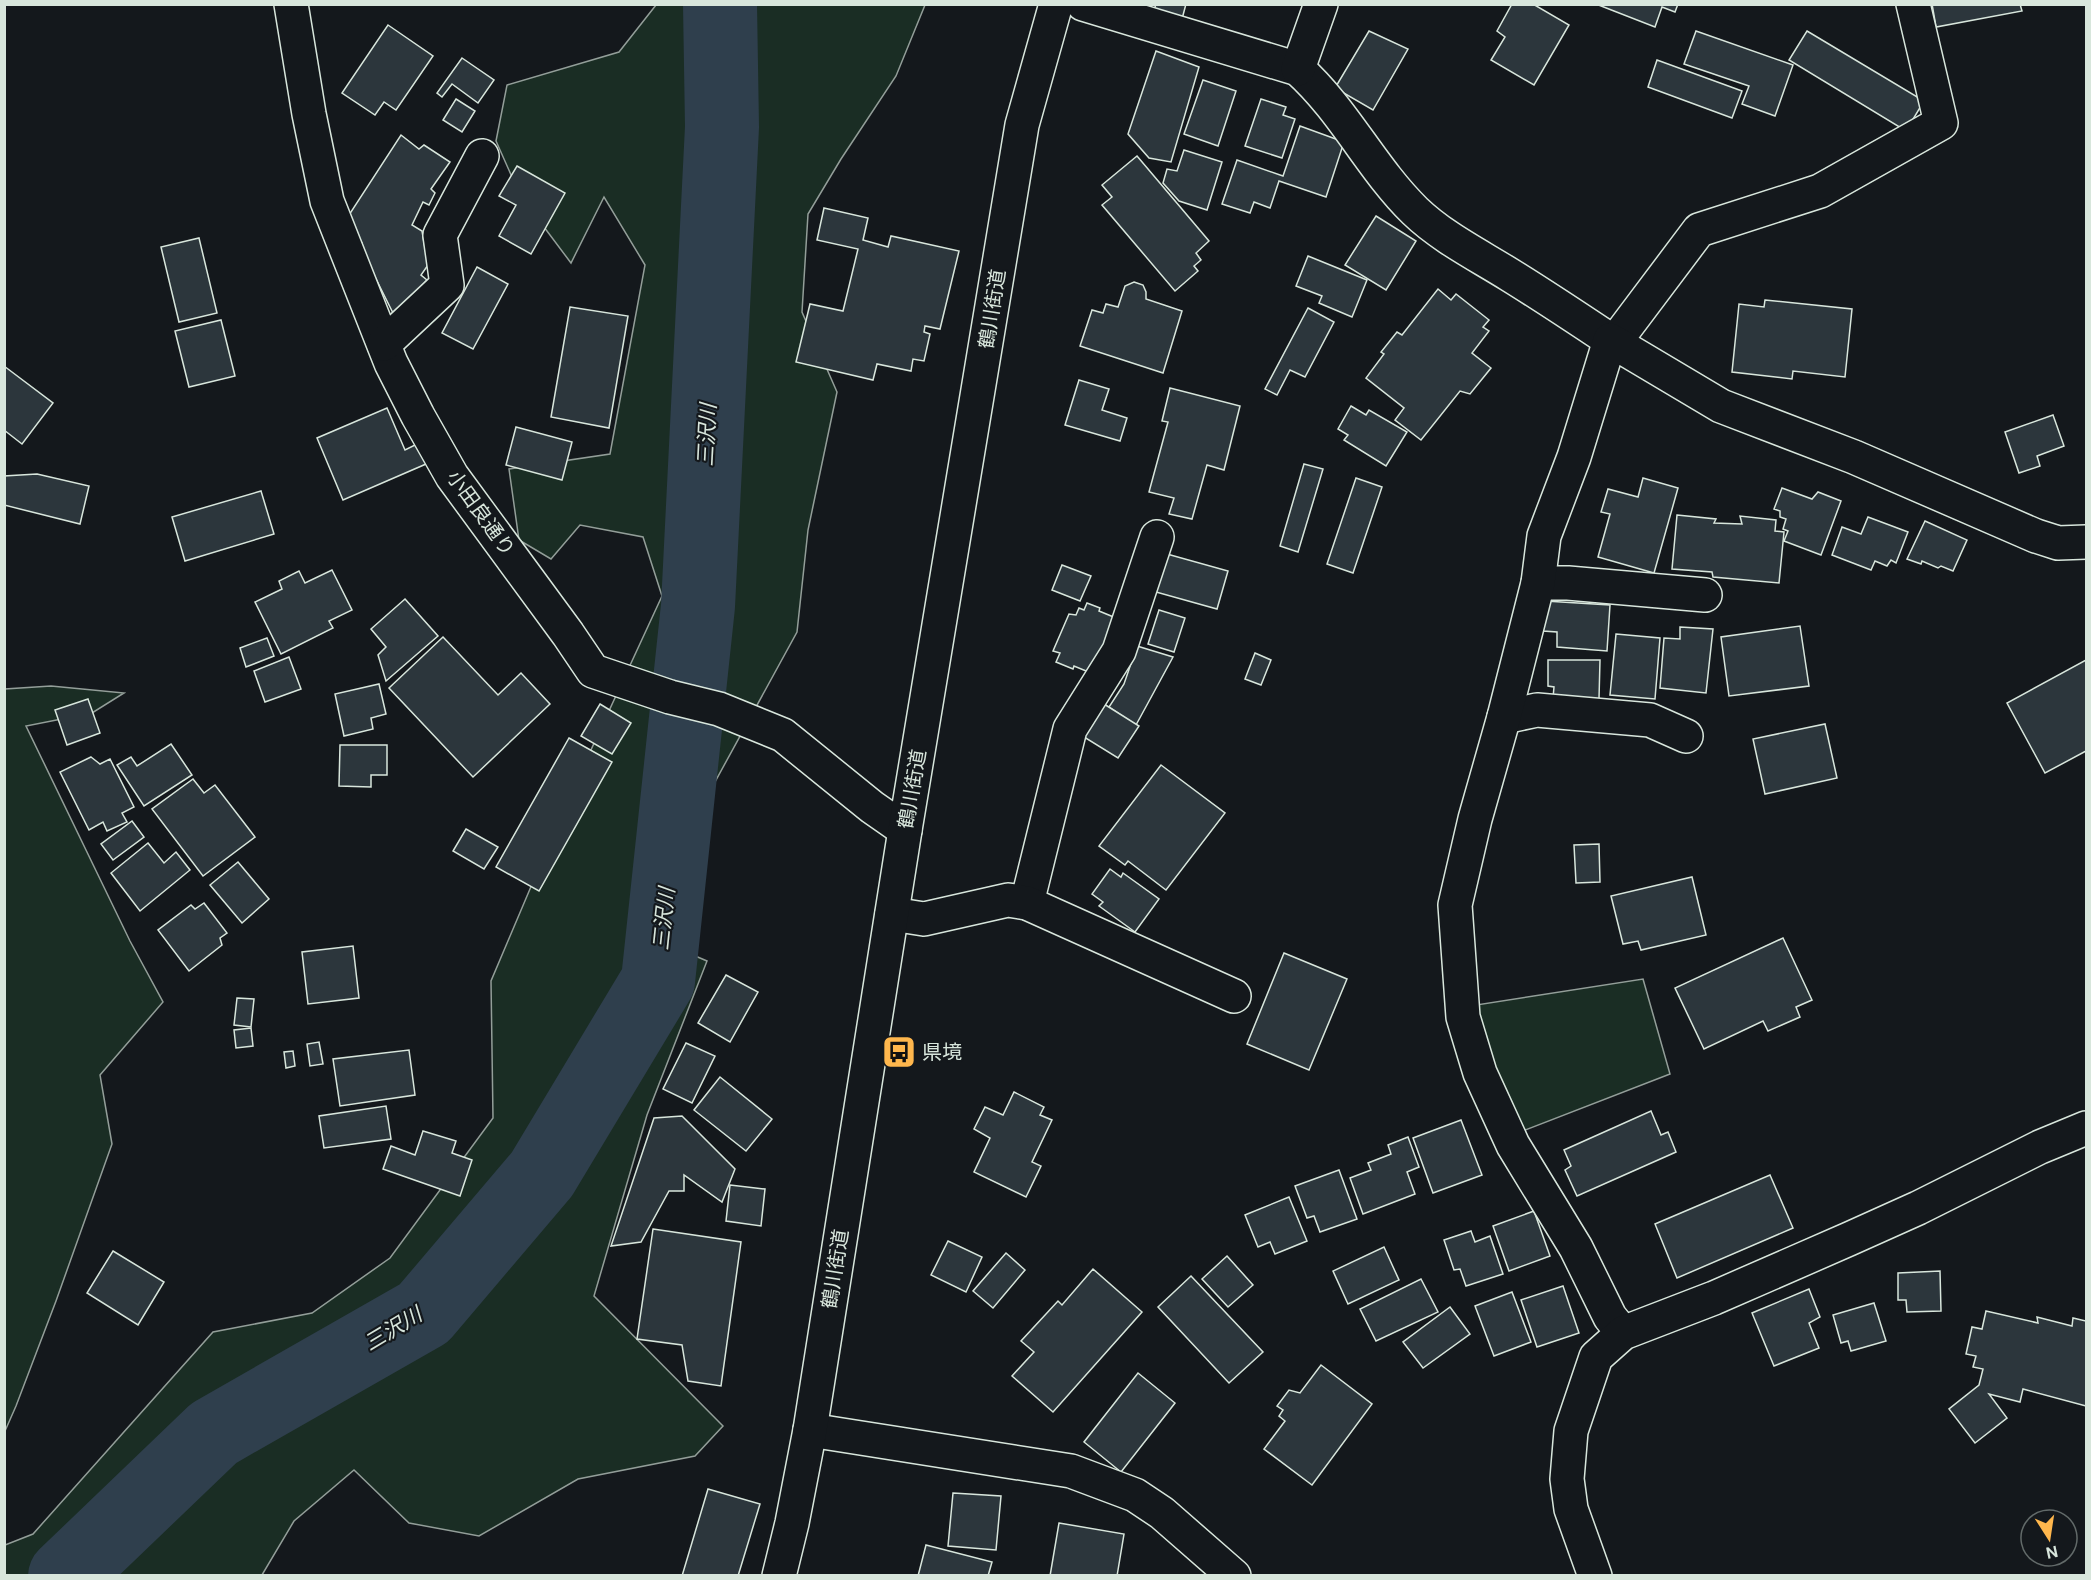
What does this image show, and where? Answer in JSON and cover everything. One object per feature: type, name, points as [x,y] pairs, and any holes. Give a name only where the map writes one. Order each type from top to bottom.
[{"type":"street","name":"小田良通り","points":[[291,4],[309,114],[327,201],[384,344],[418,416],[452,476],[562,625],[593,671],[670,697],[719,709],[783,735],[872,807],[905,830]]},
{"type":"street","name":"鶴川街道","points":[[778,1575],[792,1523],[810,1430],[905,830],[1022,125],[1056,4]]},
{"type":"street","points":[[1083,4],[1298,69],[1313,82],[1399,195],[1434,228],[1547,298],[1612,342],[1721,406],[1854,457],[2036,536],[2058,543],[2086,542]]},
{"type":"street","points":[[1298,69],[1321,4]]},
{"type":"street","points":[[1623,1333],[1610,1317],[1576,1248],[1512,1145],[1480,1073],[1464,1017],[1455,905],[1475,819],[1538,583],[1544,536],[1574,457],[1612,342],[1699,230],[1820,191],[1941,123],[1913,4]]},
{"type":"street","points":[[384,344],[447,285],[440,235],[482,156]]},
{"type":"street","points":[[1027,903],[1070,729],[1119,651],[1157,537]]},
{"type":"street","points":[[1538,583],[1568,583],[1705,595]]},
{"type":"street","points":[[1504,717],[1537,710],[1650,720],[1686,736]]},
{"type":"street","points":[[892,914],[924,918],[1008,900],[1027,903],[1234,996]]},
{"type":"street","points":[[1595,1575],[1571,1509],[1567,1479],[1571,1431],[1596,1356],[1623,1333],[1714,1298],[1869,1230],[2040,1147],[2086,1128]]},
{"type":"street","points":[[810,1430],[1071,1471],[1083,1475],[1136,1495],[1162,1513],[1234,1575]]},
{"type":"green space","points":[[656,5],[925,5],[896,76],[808,214],[802,312],[837,392],[808,530],[797,632],[634,930],[707,961],[647,1115],[594,1296],[723,1426],[695,1456],[578,1479],[479,1536],[409,1523],[354,1470],[294,1521],[262,1575],[5,1576],[5,1545],[33,1534],[213,1332],[312,1313],[390,1258],[493,1118],[491,981],[566,804],[662,596],[643,537],[580,525],[551,559],[519,540],[509,469],[610,454],[645,265],[604,197],[571,263],[520,195],[496,141],[507,85],[619,52]]},
{"type":"green space","points":[[51,686],[124,693],[92,713],[26,726],[130,941],[163,1002],[100,1075],[112,1144],[56,1301],[5,1431],[5,689]]},
{"type":"green space","points":[[1643,979],[1670,1074],[1515,1134],[1476,1005]]},
{"type":"building","points":[[1156,4],[1186,4],[1182,19],[1153,13]]},
{"type":"building","points":[[1512,4],[1533,4],[1569,25],[1534,85],[1491,60],[1505,37],[1497,31]]},
{"type":"building","points":[[1596,4],[1678,4],[1675,12],[1662,7],[1655,27]]},
{"type":"building","points":[[1932,4],[2020,4],[2022,11],[1936,27]]},
{"type":"building","points":[[388,25],[433,56],[396,110],[384,102],[375,115],[342,93]]},
{"type":"building","points":[[1369,31],[1408,49],[1373,110],[1335,88]]},
{"type":"building","points":[[1696,31],[1793,65],[1775,116],[1742,104],[1749,86],[1684,64]]},
{"type":"building","points":[[1807,31],[1924,101],[1906,131],[1789,60]]},
{"type":"building","points":[[1156,51],[1199,67],[1171,162],[1149,158],[1128,134]]},
{"type":"building","points":[[462,58],[494,80],[478,103],[452,84],[442,97],[437,93]]},
{"type":"building","points":[[1657,60],[1742,91],[1732,118],[1648,87]]},
{"type":"building","points":[[1203,80],[1236,91],[1218,146],[1184,134]]},
{"type":"building","points":[[456,99],[475,111],[462,132],[443,120]]},
{"type":"building","points":[[1261,99],[1286,107],[1283,115],[1295,119],[1282,158],[1245,146]]},
{"type":"building","points":[[1300,126],[1344,142],[1326,197],[1279,181],[1270,208],[1254,202],[1250,213],[1222,204],[1237,160],[1283,176]]},
{"type":"building","points":[[401,135],[419,149],[424,145],[450,162],[431,189],[435,193],[429,205],[423,202],[412,225],[422,231],[428,265],[421,275],[427,280],[395,317],[360,247],[362,243],[356,240],[347,218]]},
{"type":"building","points":[[1184,150],[1222,162],[1207,210],[1179,201],[1163,183],[1167,169],[1177,171]]},
{"type":"building","points":[[1137,156],[1209,241],[1196,253],[1201,260],[1194,266],[1198,271],[1175,291],[1102,205],[1112,197],[1102,185]]},
{"type":"building","points":[[517,166],[565,193],[531,254],[499,236],[516,205],[499,196]]},
{"type":"building","points":[[824,208],[868,218],[863,240],[888,247],[891,236],[959,251],[940,329],[925,326],[924,332],[930,334],[924,361],[913,359],[911,371],[877,364],[873,380],[796,362],[810,304],[843,311],[858,249],[817,240]]},
{"type":"building","points":[[1376,216],[1416,241],[1386,290],[1345,265]]},
{"type":"building","points":[[199,238],[217,313],[179,322],[161,247]]},
{"type":"building","points":[[1308,256],[1367,280],[1352,317],[1319,303],[1322,296],[1296,286]]},
{"type":"building","points":[[477,267],[508,284],[473,349],[442,333]]},
{"type":"building","points":[[1134,282],[1143,285],[1146,299],[1182,311],[1163,373],[1080,346],[1092,310],[1103,313],[1106,304],[1118,307],[1125,286]]},
{"type":"building","points":[[1438,289],[1451,300],[1456,294],[1489,320],[1483,327],[1489,331],[1472,353],[1491,368],[1470,394],[1460,391],[1421,440],[1395,420],[1404,408],[1366,378],[1384,354],[1381,352],[1397,332],[1402,335]]},
{"type":"building","points":[[1765,300],[1852,309],[1845,377],[1793,371],[1792,379],[1732,372],[1739,304],[1764,307]]},
{"type":"building","points":[[570,307],[628,316],[609,428],[551,417]]},
{"type":"building","points":[[1308,308],[1334,322],[1305,377],[1290,370],[1277,395],[1265,389]]},
{"type":"building","points":[[221,320],[235,376],[189,387],[175,331]]},
{"type":"building","points":[[4,366],[53,403],[22,444],[4,430]]},
{"type":"building","points":[[1079,380],[1109,389],[1102,410],[1127,418],[1120,441],[1065,425]]},
{"type":"building","points":[[1170,388],[1240,406],[1224,470],[1207,465],[1192,519],[1169,514],[1174,498],[1149,492],[1168,422],[1162,421]]},
{"type":"building","points":[[1351,406],[1366,415],[1369,410],[1407,432],[1386,466],[1344,440],[1348,435],[1338,429]]},
{"type":"building","points":[[387,408],[405,450],[417,444],[426,464],[343,500],[317,438]]},
{"type":"building","points":[[2053,415],[2064,446],[2037,456],[2040,466],[2019,473],[2005,432]]},
{"type":"building","points":[[516,427],[572,442],[562,480],[506,465]]},
{"type":"building","points":[[1304,464],[1323,469],[1298,552],[1280,546]]},
{"type":"building","points":[[37,474],[89,486],[80,524],[4,505],[4,476]]},
{"type":"building","points":[[1356,478],[1382,487],[1353,573],[1327,564]]},
{"type":"building","points":[[1643,478],[1678,488],[1654,573],[1598,557],[1610,514],[1601,512],[1608,489],[1638,497]]},
{"type":"building","points":[[1782,488],[1812,499],[1818,492],[1841,501],[1821,555],[1784,541],[1788,531],[1783,529],[1786,519],[1780,517],[1780,511],[1774,509]]},
{"type":"building","points":[[261,491],[274,534],[185,561],[172,517]]},
{"type":"building","points":[[1677,515],[1716,519],[1714,523],[1742,524],[1740,516],[1776,520],[1775,531],[1784,532],[1779,583],[1713,577],[1712,572],[1672,569]]},
{"type":"building","points":[[1868,517],[1908,532],[1896,563],[1891,560],[1887,566],[1875,561],[1871,570],[1832,555],[1842,527],[1861,534]]},
{"type":"building","points":[[1925,521],[1967,540],[1953,571],[1922,561],[1921,564],[1907,559]]},
{"type":"building","points":[[1167,554],[1228,571],[1217,609],[1156,592]]},
{"type":"building","points":[[1062,565],[1091,576],[1080,601],[1052,590]]},
{"type":"building","points":[[332,570],[352,610],[329,621],[333,628],[281,654],[255,602],[282,589],[279,581],[299,571],[305,583]]},
{"type":"building","points":[[405,599],[438,636],[386,681],[378,655],[386,647],[371,629]]},
{"type":"building","points":[[1545,601],[1610,605],[1607,651],[1557,647],[1557,632],[1543,631]]},
{"type":"building","points":[[1087,603],[1116,618],[1091,673],[1056,662],[1060,653],[1053,651],[1069,614],[1076,615],[1079,608],[1084,610]]},
{"type":"building","points":[[1159,610],[1185,618],[1174,652],[1148,644]]},
{"type":"building","points":[[1800,626],[1809,686],[1729,696],[1721,637]]},
{"type":"building","points":[[1680,627],[1713,629],[1706,693],[1660,688],[1664,638],[1680,639]]},
{"type":"building","points":[[1616,634],[1660,638],[1655,699],[1610,695]]},
{"type":"building","points":[[443,637],[498,695],[521,673],[550,704],[473,777],[389,688]]},
{"type":"building","points":[[267,638],[274,656],[246,667],[240,648]]},
{"type":"building","points":[[1137,646],[1173,657],[1136,725],[1109,707],[1124,684]]},
{"type":"building","points":[[1255,653],[1271,660],[1261,685],[1245,679]]},
{"type":"building","points":[[289,657],[301,689],[265,702],[254,671]]},
{"type":"building","points":[[1548,660],[1600,660],[1599,699],[1553,698],[1554,687],[1548,686]]},
{"type":"building","points":[[2086,660],[2086,751],[2045,773],[2007,703]]},
{"type":"building","points":[[379,684],[386,714],[371,718],[373,729],[344,736],[335,694]]},
{"type":"building","points":[[88,699],[100,733],[67,745],[55,710]]},
{"type":"building","points":[[600,704],[631,723],[612,754],[581,736]]},
{"type":"building","points":[[1104,704],[1139,726],[1118,758],[1084,737]]},
{"type":"building","points":[[1825,724],[1837,778],[1765,794],[1753,739]]},
{"type":"building","points":[[569,738],[612,762],[539,891],[496,867]]},
{"type":"building","points":[[171,744],[192,775],[144,806],[117,765],[131,757],[137,766]]},
{"type":"building","points":[[340,745],[387,745],[387,775],[371,775],[371,787],[339,786]]},
{"type":"building","points":[[91,757],[100,764],[110,759],[134,807],[122,813],[127,822],[107,831],[103,822],[89,830],[60,772]]},
{"type":"building","points":[[1161,765],[1225,813],[1166,890],[1128,861],[1125,865],[1099,846]]},
{"type":"building","points":[[193,779],[204,793],[215,785],[255,837],[203,876],[152,809]]},
{"type":"building","points":[[132,821],[144,837],[113,860],[101,844]]},
{"type":"building","points":[[466,829],[498,847],[484,869],[453,851]]},
{"type":"building","points":[[148,843],[164,863],[176,852],[190,870],[140,911],[111,873]]},
{"type":"building","points":[[1599,844],[1600,882],[1576,883],[1574,845]]},
{"type":"building","points":[[238,862],[269,899],[242,923],[210,885]]},
{"type":"building","points":[[1110,869],[1121,877],[1123,873],[1159,899],[1135,932],[1099,906],[1103,902],[1092,894]]},
{"type":"building","points":[[1692,877],[1706,935],[1641,950],[1638,941],[1623,944],[1611,896]]},
{"type":"building","points":[[204,903],[227,933],[220,938],[222,945],[189,971],[158,930],[191,905],[195,909]]},
{"type":"building","points":[[1783,938],[1812,1000],[1796,1007],[1800,1017],[1768,1031],[1763,1021],[1704,1049],[1675,988]]},
{"type":"building","points":[[353,946],[359,998],[308,1004],[302,952]]},
{"type":"building","points":[[1284,953],[1347,979],[1309,1070],[1247,1044]]},
{"type":"building","points":[[726,975],[758,992],[730,1042],[698,1023]]},
{"type":"building","points":[[237,998],[254,999],[251,1027],[234,1025]]},
{"type":"building","points":[[251,1028],[253,1046],[236,1048],[234,1030]]},
{"type":"building","points":[[319,1042],[323,1064],[310,1066],[307,1044]]},
{"type":"building","points":[[686,1043],[715,1056],[692,1103],[663,1089]]},
{"type":"building","points":[[409,1050],[415,1095],[340,1106],[333,1059]]},
{"type":"building","points":[[293,1051],[295,1066],[286,1068],[284,1052]]},
{"type":"building","points":[[720,1077],[772,1119],[746,1151],[694,1110]]},
{"type":"building","points":[[1014,1092],[1044,1107],[1040,1115],[1052,1120],[1032,1162],[1041,1166],[1026,1197],[974,1172],[990,1138],[974,1129],[985,1107],[1003,1115]]},
{"type":"building","points":[[386,1106],[391,1139],[324,1148],[319,1116]]},
{"type":"building","points":[[1651,1111],[1661,1135],[1668,1132],[1676,1152],[1577,1196],[1565,1170],[1571,1166],[1564,1150]]},
{"type":"building","points":[[682,1116],[735,1169],[722,1202],[684,1175],[684,1191],[669,1191],[641,1242],[611,1246],[654,1118]]},
{"type":"building","points":[[1461,1120],[1482,1175],[1433,1193],[1413,1138]]},
{"type":"building","points":[[423,1131],[456,1141],[452,1153],[472,1160],[460,1196],[383,1169],[391,1146],[415,1155]]},
{"type":"building","points":[[1408,1137],[1419,1167],[1407,1172],[1415,1194],[1363,1214],[1350,1178],[1371,1170],[1368,1163],[1391,1154],[1388,1145]]},
{"type":"building","points":[[1339,1170],[1357,1219],[1320,1232],[1314,1216],[1307,1218],[1295,1186]]},
{"type":"building","points":[[1770,1175],[1793,1228],[1677,1278],[1655,1224]]},
{"type":"building","points":[[730,1185],[765,1189],[761,1226],[726,1221]]},
{"type":"building","points":[[1289,1197],[1307,1241],[1275,1254],[1270,1242],[1258,1247],[1245,1215]]},
{"type":"building","points":[[1534,1211],[1550,1256],[1509,1271],[1493,1226]]},
{"type":"building","points":[[653,1229],[741,1242],[721,1386],[688,1381],[682,1345],[637,1339]]},
{"type":"building","points":[[1471,1231],[1475,1242],[1490,1236],[1503,1274],[1466,1286],[1460,1269],[1454,1270],[1444,1240]]},
{"type":"building","points":[[948,1241],[982,1257],[966,1292],[931,1275]]},
{"type":"building","points":[[1384,1247],[1399,1280],[1348,1304],[1333,1271]]},
{"type":"building","points":[[113,1251],[164,1282],[138,1325],[87,1293]]},
{"type":"building","points":[[1006,1253],[1025,1270],[993,1308],[973,1291]]},
{"type":"building","points":[[1227,1256],[1253,1285],[1228,1307],[1202,1279]]},
{"type":"building","points":[[1093,1269],[1142,1312],[1053,1412],[1012,1376],[1034,1352],[1021,1341],[1058,1301],[1062,1305]]},
{"type":"building","points":[[1940,1271],[1941,1311],[1907,1312],[1906,1300],[1898,1300],[1898,1273]]},
{"type":"building","points":[[1191,1276],[1263,1352],[1229,1383],[1158,1307]]},
{"type":"building","points":[[1421,1279],[1438,1312],[1376,1341],[1360,1309]]},
{"type":"building","points":[[1563,1286],[1579,1333],[1537,1347],[1521,1300]]},
{"type":"building","points":[[1809,1289],[1820,1317],[1809,1323],[1819,1348],[1774,1366],[1752,1313]]},
{"type":"building","points":[[1512,1292],[1531,1342],[1494,1356],[1475,1306]]},
{"type":"building","points":[[1874,1303],[1886,1341],[1851,1351],[1848,1341],[1841,1343],[1833,1315]]},
{"type":"building","points":[[1450,1307],[1470,1334],[1423,1368],[1403,1342]]},
{"type":"building","points":[[1986,1311],[2038,1323],[2037,1317],[2072,1326],[2073,1318],[2086,1321],[2086,1406],[2023,1389],[2020,1402],[1989,1394],[2007,1418],[1975,1443],[1949,1409],[1979,1385],[1983,1369],[1973,1367],[1976,1356],[1966,1354],[1972,1327],[1982,1329]]},
{"type":"building","points":[[1321,1365],[1372,1404],[1312,1485],[1264,1449],[1285,1421],[1279,1416],[1283,1410],[1277,1406],[1289,1390],[1300,1393]]},
{"type":"building","points":[[1138,1373],[1175,1403],[1121,1472],[1084,1442]]},
{"type":"building","points":[[708,1489],[760,1504],[738,1576],[682,1576]]},
{"type":"building","points":[[953,1493],[1001,1496],[996,1550],[948,1546]]},
{"type":"building","points":[[1059,1523],[1124,1534],[1117,1576],[1050,1576]]},
{"type":"building","points":[[926,1545],[992,1562],[988,1576],[918,1576]]},
{"type":"waterway","name":"三沢川","points":[[65,1576],[214,1433],[424,1313],[542,1174],[658,981],[698,606],[722,127],[720,4]]},
{"type":"place","name":"県境","points":[[899,1052]]}]
